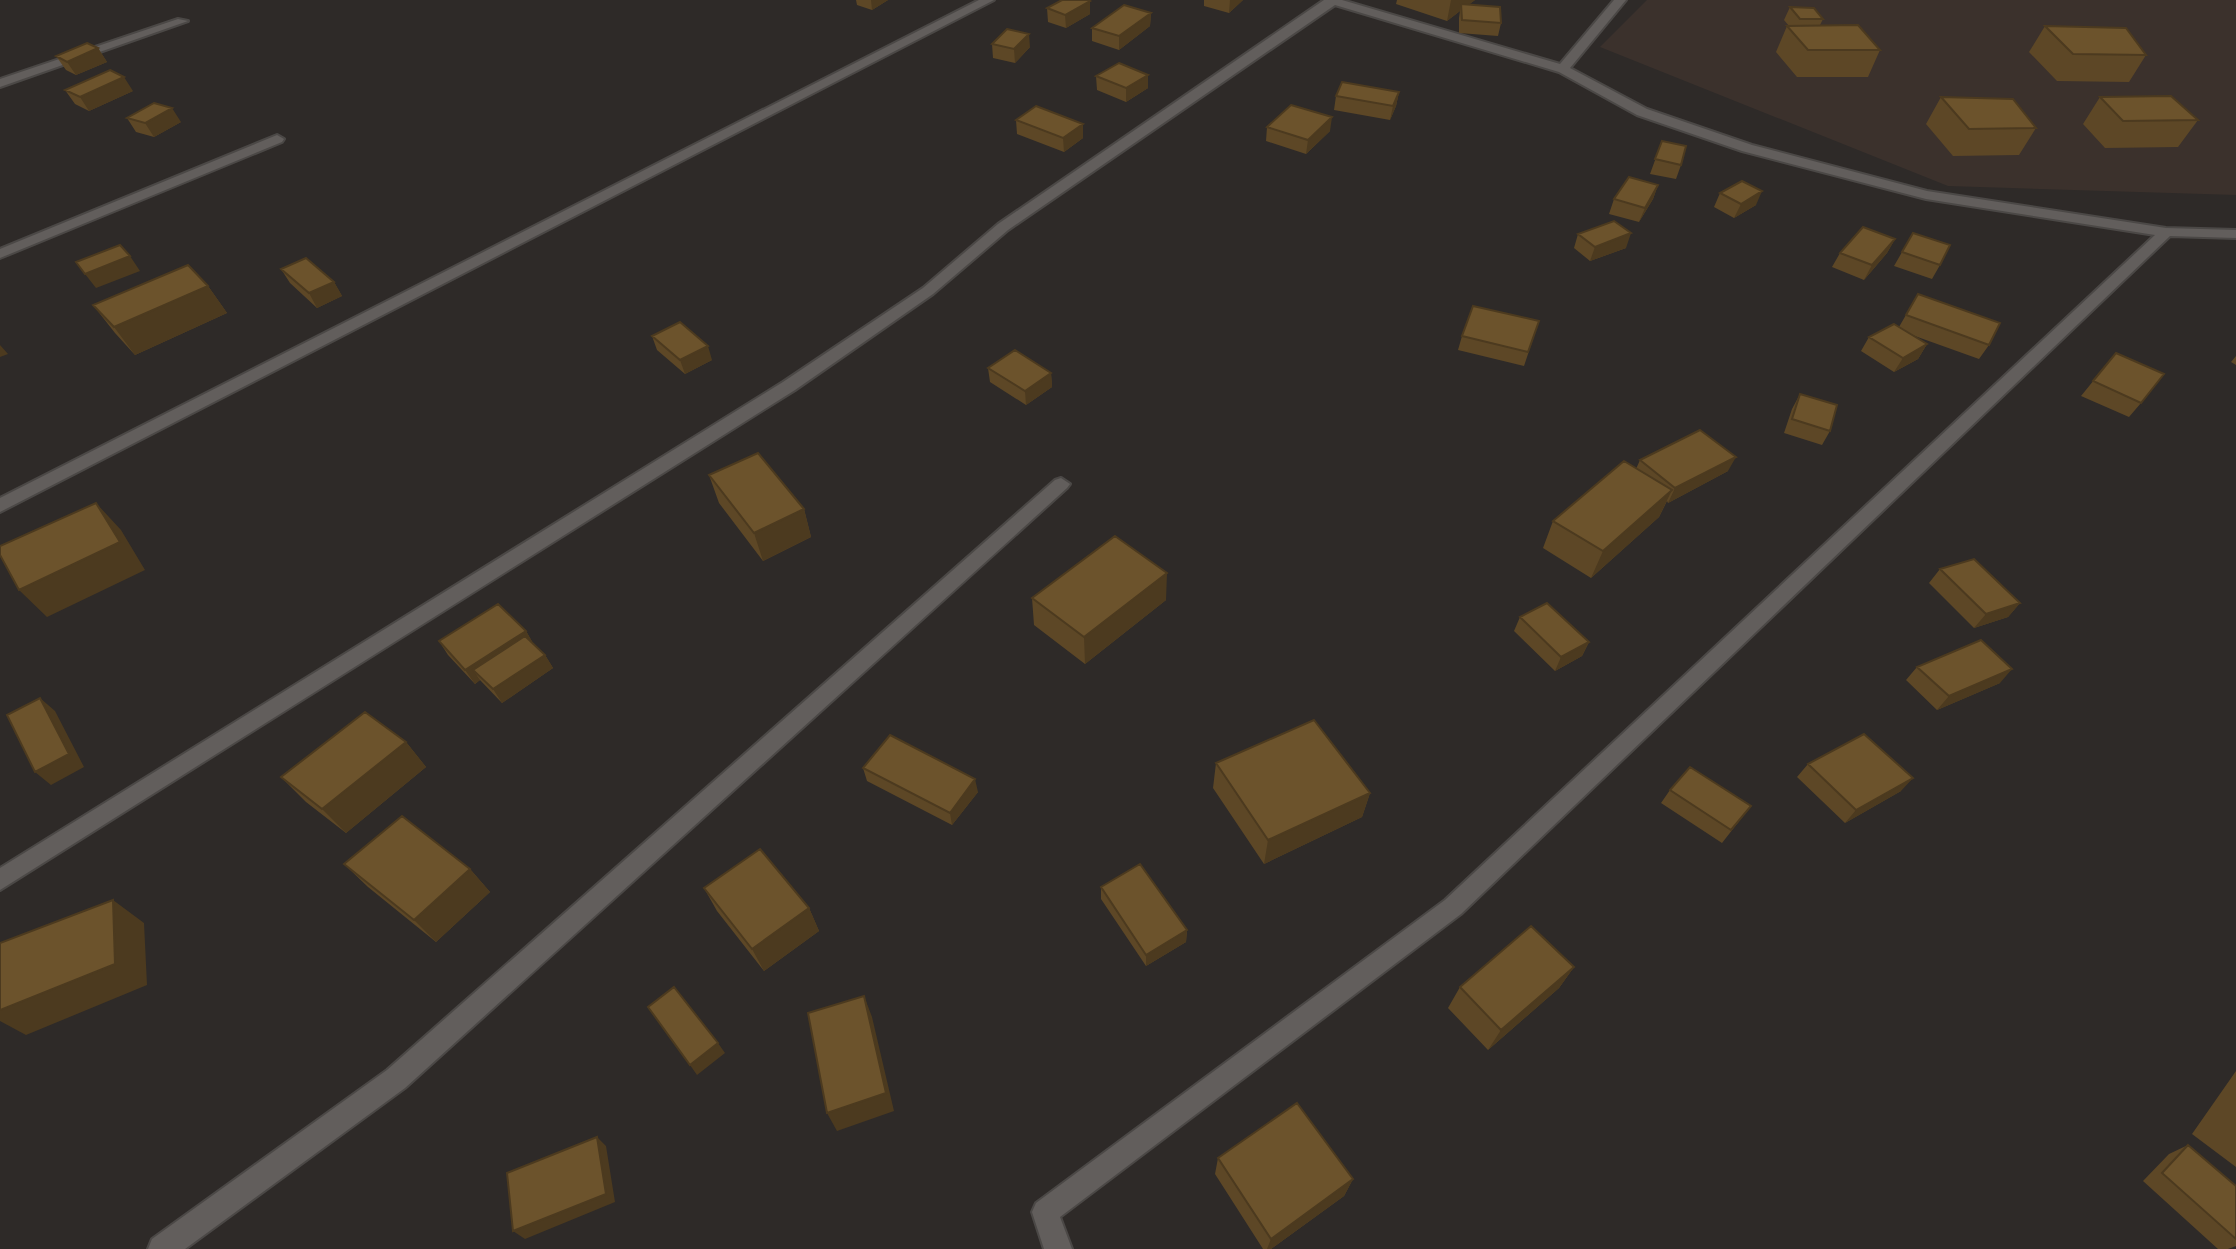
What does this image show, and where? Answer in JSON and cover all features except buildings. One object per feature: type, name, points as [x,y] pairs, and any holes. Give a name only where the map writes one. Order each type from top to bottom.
[{"type":"street","points":[[0,506],[988,0]]},
{"type":"street","points":[[1563,69],[1620,0]]},
{"type":"street","points":[[0,880],[789,386],[928,291],[1003,228],[1332,1],[1563,69],[1642,112],[1747,148],[1926,195],[2166,232],[2236,234]]},
{"type":"street","points":[[0,83],[182,21]]},
{"type":"street","points":[[0,254],[276,139]]},
{"type":"street","points":[[1058,1249],[1045,1212],[1452,906],[2166,232]]},
{"type":"street","points":[[162,1249],[397,1079],[1061,484]]},
{"type":"shaded area","points":[[1647,0],[2236,0],[2236,195],[1948,186],[1600,47]]}]
